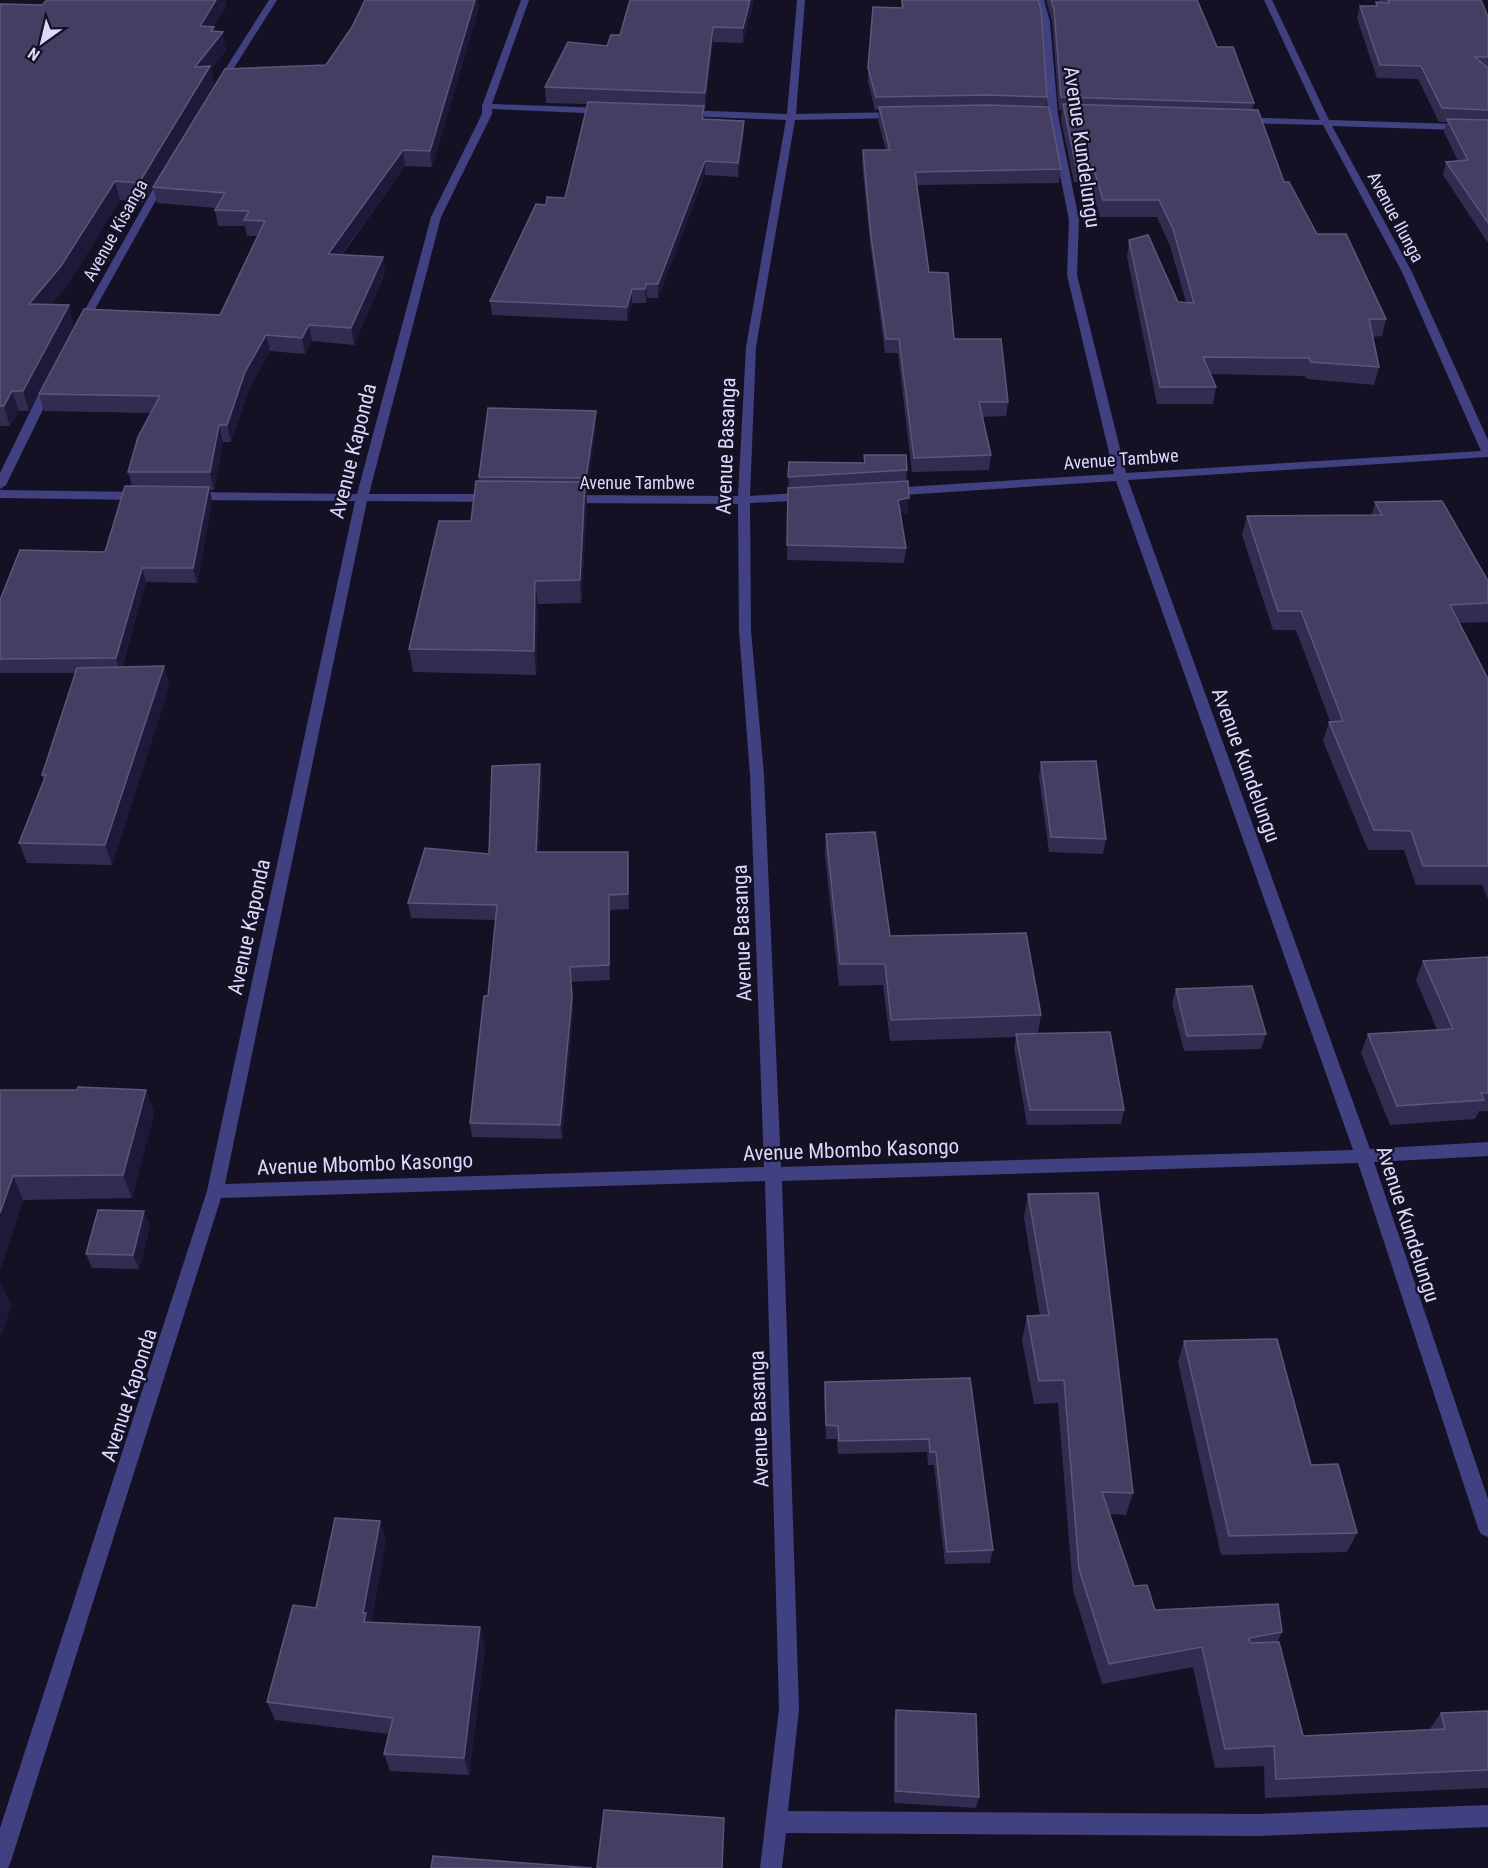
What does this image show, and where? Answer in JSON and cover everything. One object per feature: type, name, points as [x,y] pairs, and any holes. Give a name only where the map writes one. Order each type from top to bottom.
[{"type":"street","points":[[210,100],[273,0]]},
{"type":"street","name":"Avenue Kaponda","points":[[0,1860],[215,1191],[362,497],[436,217],[487,114],[487,106],[525,0]]},
{"type":"street","name":"Avenue Basanga","points":[[771,1868],[789,1709],[773,1175],[757,775],[745,630],[744,500],[751,347],[791,117],[801,0]]},
{"type":"street","name":"Avenue Kundelungu","points":[[1040,0],[1046,22],[1053,115],[1074,220],[1072,275],[1120,478],[1364,1156],[1488,1528]]},
{"type":"street","name":"Avenue Ilunga","points":[[1268,0],[1326,123],[1407,272],[1488,453]]},
{"type":"street","points":[[487,106],[616,111]]},
{"type":"street","points":[[674,113],[791,117],[907,115]]},
{"type":"street","points":[[1231,120],[1488,128]]},
{"type":"street","name":"Avenue Kisanga","points":[[75,336],[173,160]]},
{"type":"street","points":[[0,485],[52,377]]},
{"type":"street","name":"Avenue Tambwe","points":[[874,492],[1488,453]]},
{"type":"street","points":[[0,494],[152,496]]},
{"type":"street","points":[[175,496],[506,498]]},
{"type":"street","name":"Avenue Tambwe","points":[[553,499],[744,500],[815,496]]},
{"type":"street","name":"Avenue Mbombo Kasongo","points":[[215,1191],[1364,1156],[1488,1149]]},
{"type":"street","points":[[776,1821],[1257,1825],[1488,1816]]},
{"type":"building","points":[[47,0],[216,0],[200,26],[214,27],[211,31],[223,32],[195,67],[210,66],[139,183],[115,181],[61,266],[29,304],[69,305],[23,391],[12,391],[4,406],[0,406],[0,4],[42,5]]},
{"type":"building","points":[[365,0],[475,0],[430,151],[403,150],[328,254],[383,257],[351,328],[309,325],[302,338],[266,335],[245,372],[227,425],[219,425],[210,472],[128,472],[138,437],[160,396],[39,394],[84,309],[220,315],[265,221],[244,220],[249,211],[215,210],[225,193],[153,187],[225,69],[326,65],[352,27]]},
{"type":"building","points":[[630,0],[750,0],[743,28],[713,27],[705,93],[545,87],[568,42],[607,46],[611,35],[620,35]]},
{"type":"building","points":[[902,0],[1038,0],[1041,10],[1047,97],[988,95],[876,97],[868,68],[873,7],[903,8]]},
{"type":"building","points":[[1051,0],[1197,0],[1217,47],[1233,47],[1254,103],[1061,97],[1054,9]]},
{"type":"building","points":[[1388,0],[1481,0],[1488,17],[1488,57],[1475,57],[1488,68],[1488,110],[1442,108],[1421,66],[1380,65],[1360,6],[1377,6],[1376,2],[1389,3]]},
{"type":"building","points":[[588,102],[704,106],[702,119],[744,121],[738,163],[705,161],[658,284],[646,284],[645,289],[632,289],[627,307],[490,301],[536,204],[546,205],[547,197],[565,198]]},
{"type":"building","points":[[1063,104],[1258,110],[1284,182],[1289,182],[1317,234],[1346,234],[1386,319],[1369,319],[1379,367],[1311,362],[1309,358],[1203,357],[1216,387],[1160,387],[1129,240],[1148,235],[1178,302],[1194,303],[1173,229],[1159,200],[1103,200],[1093,166],[1076,166]]},
{"type":"building","points":[[988,105],[1049,107],[1061,169],[915,172],[929,272],[948,273],[954,339],[1001,339],[1008,402],[979,402],[991,455],[914,458],[899,339],[886,339],[871,237],[863,150],[890,150],[879,107]]},
{"type":"building","points":[[1447,119],[1488,120],[1488,223],[1446,162],[1468,160]]},
{"type":"building","points":[[488,408],[596,411],[586,478],[479,477]]},
{"type":"building","points":[[864,455],[906,455],[907,470],[788,477],[789,462],[865,463]]},
{"type":"building","points":[[476,481],[585,482],[580,580],[535,581],[534,651],[409,649],[439,521],[471,521]]},
{"type":"building","points":[[908,481],[909,498],[898,500],[906,548],[787,545],[788,488]]},
{"type":"building","points":[[125,486],[209,487],[193,568],[142,568],[116,658],[0,659],[0,600],[20,550],[105,552]]},
{"type":"building","points":[[1442,501],[1488,581],[1488,603],[1450,605],[1488,679],[1488,866],[1423,866],[1411,831],[1374,830],[1329,722],[1343,721],[1301,611],[1278,611],[1247,516],[1382,515],[1375,502]]},
{"type":"building","points":[[164,666],[105,845],[19,843],[46,775],[42,775],[77,668]]},
{"type":"building","points":[[1096,761],[1106,839],[1051,837],[1041,762]]},
{"type":"building","points":[[540,764],[536,852],[628,852],[628,894],[609,895],[609,965],[570,967],[572,998],[560,1125],[470,1123],[484,996],[488,996],[497,905],[408,903],[425,848],[489,854],[492,766]]},
{"type":"building","points":[[875,832],[890,936],[1026,933],[1041,1015],[891,1020],[885,964],[840,964],[826,834]]},
{"type":"building","points":[[1488,957],[1488,1093],[1481,1093],[1484,1100],[1397,1106],[1368,1034],[1453,1029],[1423,961]]},
{"type":"building","points":[[1252,986],[1266,1034],[1187,1036],[1176,989]]},
{"type":"building","points":[[1110,1032],[1124,1110],[1030,1110],[1016,1034]]},
{"type":"building","points":[[78,1087],[146,1090],[123,1175],[13,1176],[0,1213],[0,1090],[77,1090]]},
{"type":"building","points":[[1098,1193],[1133,1493],[1102,1492],[1134,1586],[1147,1585],[1155,1610],[1278,1604],[1282,1632],[1249,1638],[1250,1643],[1279,1642],[1303,1736],[1445,1729],[1441,1713],[1488,1711],[1488,1770],[1276,1779],[1274,1746],[1225,1749],[1202,1647],[1109,1664],[1079,1569],[1064,1380],[1039,1381],[1027,1316],[1049,1315],[1028,1194]]},
{"type":"building","points":[[98,1210],[144,1211],[133,1255],[86,1254]]},
{"type":"building","points":[[1277,1339],[1311,1465],[1338,1464],[1357,1533],[1229,1536],[1184,1341]]},
{"type":"building","points":[[970,1378],[993,1550],[947,1552],[936,1452],[930,1452],[929,1439],[839,1441],[838,1426],[826,1425],[825,1382]]},
{"type":"building","points":[[335,1518],[380,1521],[363,1613],[366,1613],[364,1622],[480,1627],[464,1758],[384,1754],[393,1718],[267,1702],[293,1605],[316,1608]]},
{"type":"building","points":[[896,1710],[976,1714],[979,1797],[896,1791]]},
{"type":"building","points":[[604,1810],[724,1818],[722,1868],[597,1868]]},
{"type":"building","points":[[433,1856],[592,1868],[431,1868]]}]
